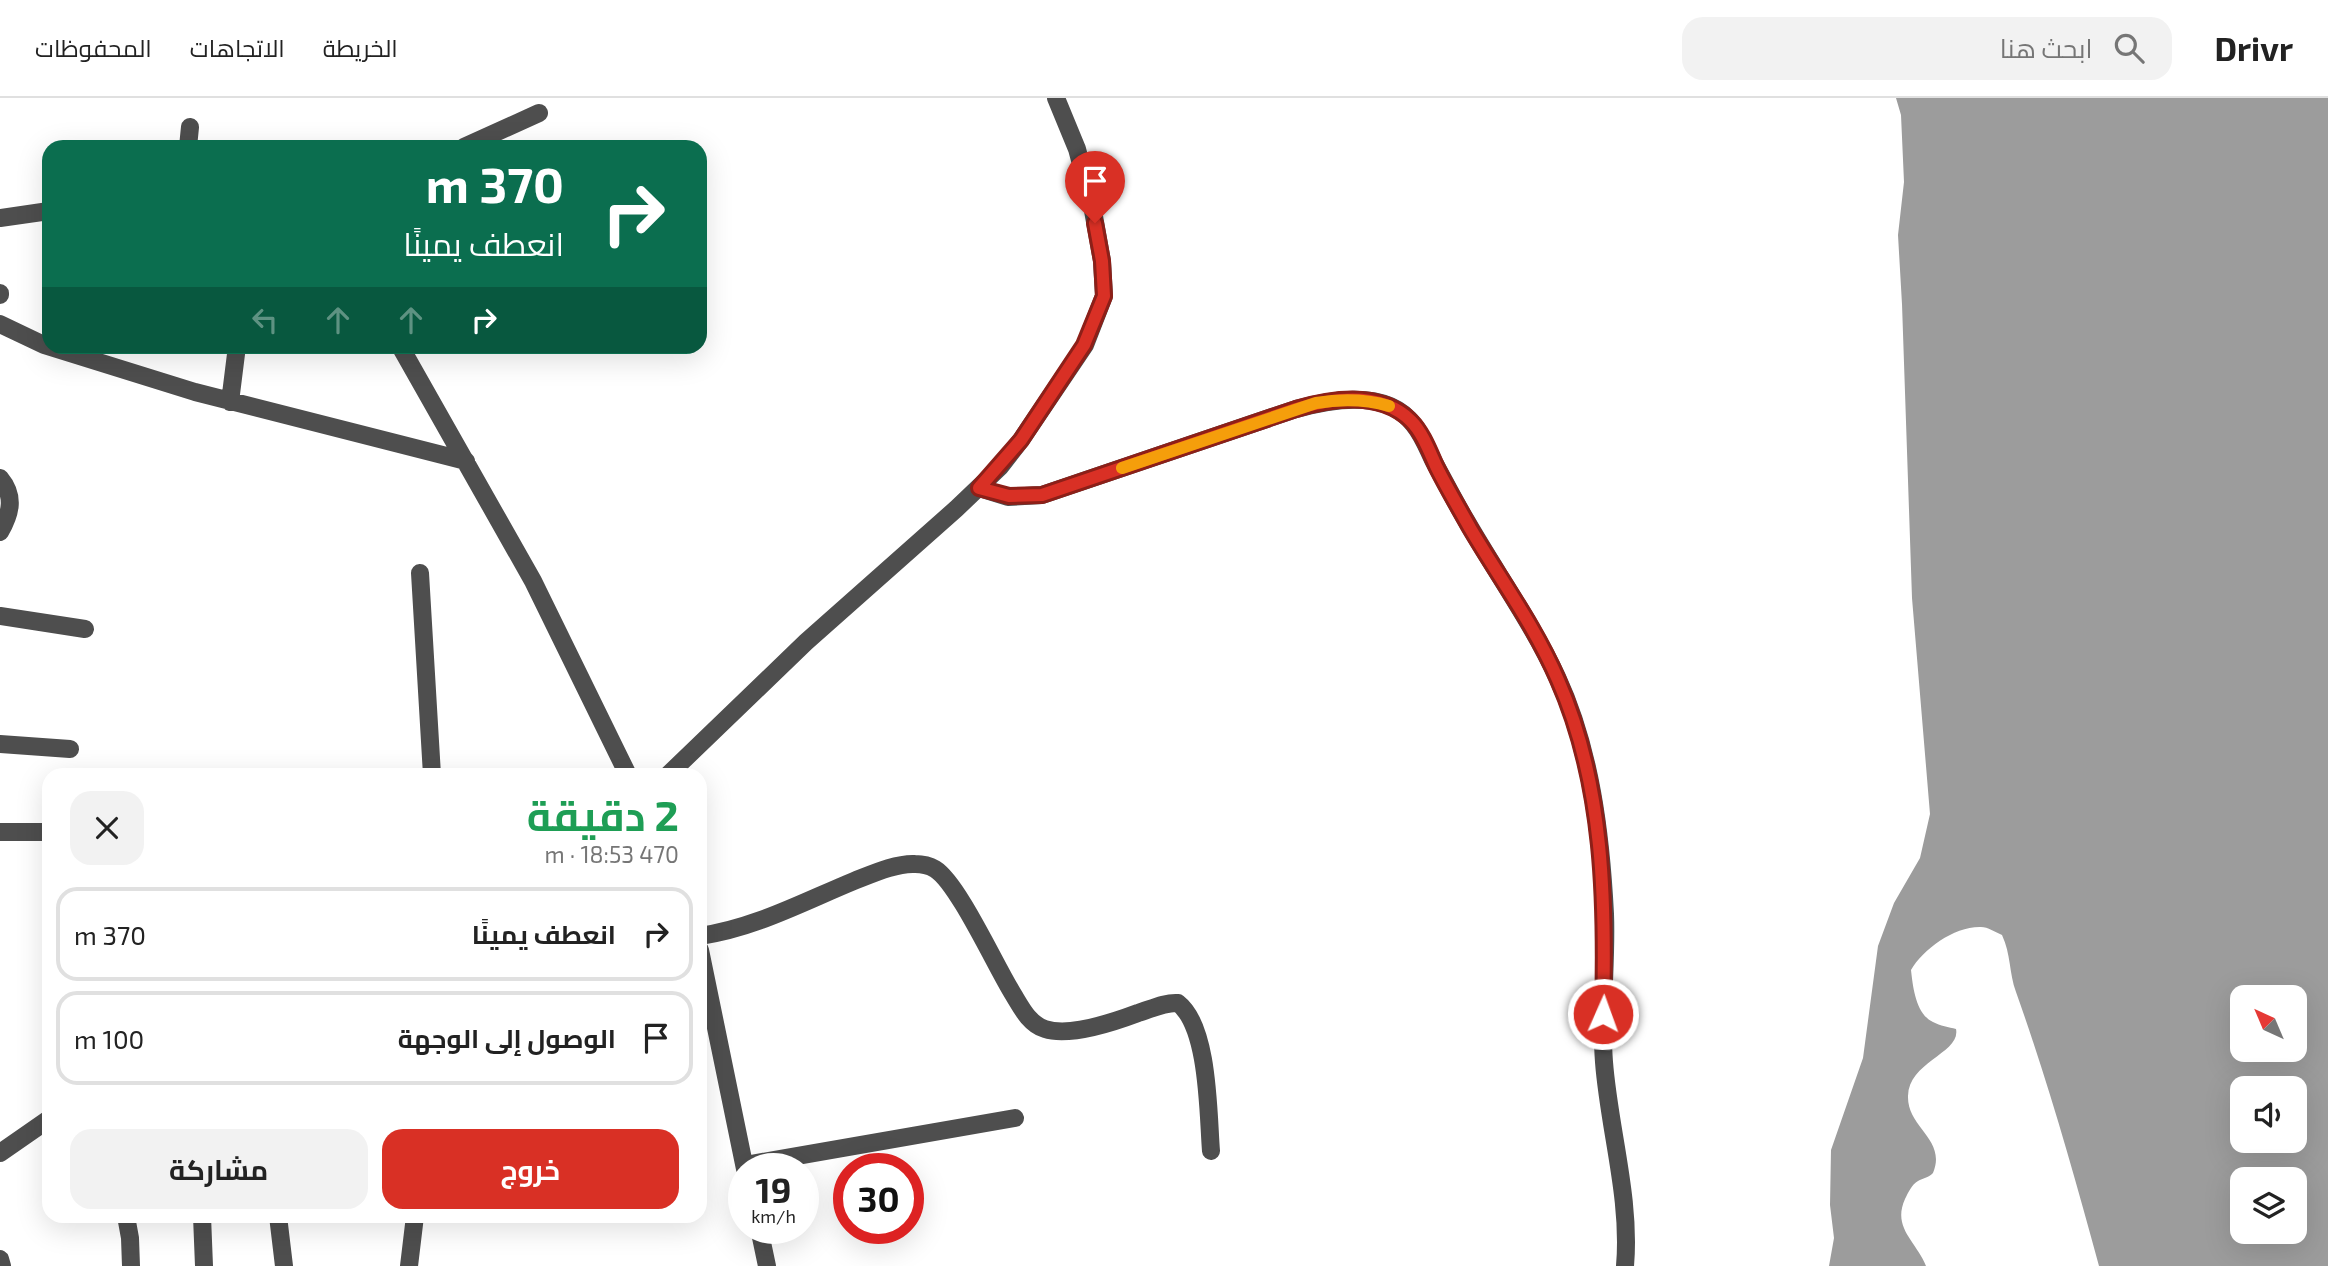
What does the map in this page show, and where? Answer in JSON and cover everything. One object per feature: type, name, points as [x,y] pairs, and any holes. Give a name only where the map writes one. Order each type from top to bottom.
[{"type":"street","points":[[675,768],[806,642],[979,488],[1021,440],[1084,345],[1104,296],[1102,261],[1092,205],[1077,149],[1056,98]]},
{"type":"street","points":[[479,140],[539,113]]},
{"type":"street","points":[[189,140],[190,127]]},
{"type":"street","points":[[0,218],[42,213]]},
{"type":"street","points":[[0,324],[42,344]]},
{"type":"street","points":[[73,354],[230,402],[466,461]]},
{"type":"street","points":[[230,402],[236,354]]},
{"type":"street","points":[[405,354],[539,593],[625,768]]},
{"type":"street","points":[[979,488],[1009,496],[1042,495],[1296,409],[1327,401],[1376,402],[1391,407],[1413,423],[1451,495],[1543,648],[1568,704],[1587,768],[1603,886],[1605,916],[1602,1044],[1623,1198],[1625,1266]]},
{"type":"street","points":[[0,478],[10,494],[10,504],[8,516],[0,532]]},
{"type":"street","points":[[420,573],[432,768]]},
{"type":"street","points":[[0,616],[85,629]]},
{"type":"street","points":[[0,744],[71,749]]},
{"type":"street","points":[[0,832],[42,832]]},
{"type":"street","points":[[707,935],[751,926],[834,889],[892,869],[913,863],[935,869],[954,888],[1013,994],[1024,1012],[1038,1026],[1060,1031],[1081,1029],[1173,1002],[1183,1007],[1193,1023],[1205,1066],[1212,1151]]},
{"type":"street","points":[[707,984],[742,1153]]},
{"type":"street","points":[[819,1154],[1015,1118]]},
{"type":"street","points":[[0,1153],[42,1124]]},
{"type":"street","points":[[127,1223],[131,1266]]},
{"type":"street","points":[[202,1223],[204,1266]]},
{"type":"street","points":[[279,1223],[284,1266]]},
{"type":"street","points":[[409,1266],[414,1223]]},
{"type":"street","points":[[762,1244],[767,1266]]},
{"type":"street","points":[[0,1259],[2,1266]]},
{"type":"shaded area","points":[[1896,98],[2328,98],[2328,1266],[2099,1266],[2060,1128],[2014,985],[2005,942],[2002,935],[1981,927],[1961,930],[1941,940],[1923,954],[1911,970],[1916,1000],[1923,1013],[1936,1023],[1956,1029],[1951,1045],[1917,1074],[1908,1096],[1913,1117],[1935,1151],[1933,1173],[1910,1189],[1901,1218],[1926,1266],[1829,1266],[1834,1238],[1830,1205],[1831,1150],[1863,1058],[1878,946],[1894,903],[1920,858],[1930,814],[1912,598],[1898,235],[1904,182],[1901,115]]},
{"type":"slow traffic","points":[[1122,468],[1316,403],[1338,400],[1376,402],[1389,406]]},
{"type":"route","points":[[1095,223],[1102,261],[1104,296],[1084,345],[1021,440],[979,488],[1009,496],[1042,495],[1316,403],[1338,400],[1376,402],[1404,415],[1413,423],[1422,438],[1451,495],[1543,648],[1573,718],[1587,768],[1601,864],[1605,916],[1603,1014]]}]
